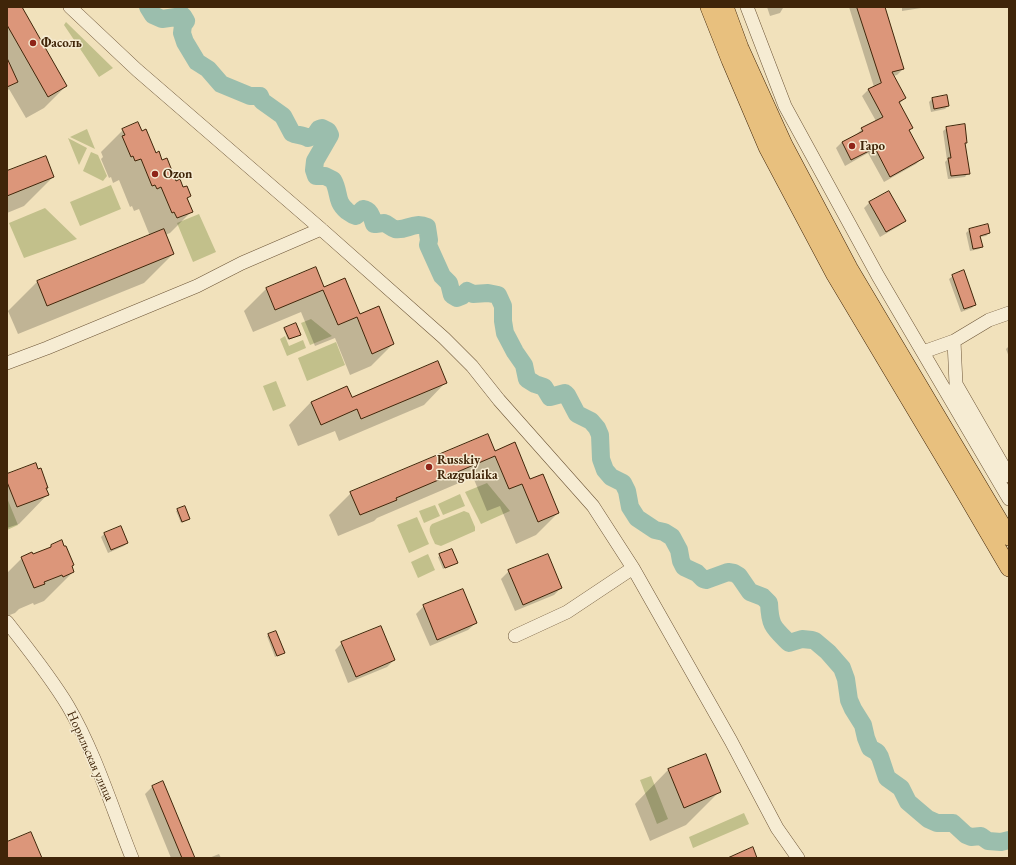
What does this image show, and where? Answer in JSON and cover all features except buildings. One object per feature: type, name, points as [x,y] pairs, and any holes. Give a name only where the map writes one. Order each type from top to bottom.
[{"type":"main road","points":[[709,7],[767,147],[831,268],[1009,568]]},
{"type":"main road","points":[[725,7],[740,48],[784,145],[849,268],[1009,537]]},
{"type":"street","points":[[70,7],[137,70],[321,229],[444,338],[472,366],[499,400],[593,506],[633,568],[731,741],[778,828],[798,858]]},
{"type":"street","points":[[747,7],[784,106],[878,276],[1009,498]]},
{"type":"street","points":[[7,363],[197,286],[242,263],[321,229]]},
{"type":"street","points":[[923,352],[954,342],[989,320],[1009,313]]},
{"type":"street","points":[[954,342],[956,384],[1009,476]]},
{"type":"street","points":[[515,636],[567,612],[633,568]]},
{"type":"street","name":"Норильская улица","points":[[7,622],[38,662],[68,706],[90,750],[132,858]]},
{"type":"shaded area","points":[[66,22],[113,68],[99,77],[64,25]]},
{"type":"shaded area","points":[[87,129],[95,149],[70,137]]},
{"type":"shaded area","points":[[68,138],[87,148],[79,165]]},
{"type":"shaded area","points":[[91,152],[98,155],[107,176],[103,181],[83,171]]},
{"type":"shaded area","points":[[111,185],[121,209],[80,226],[70,202]]},
{"type":"shaded area","points":[[45,208],[77,239],[24,258],[9,223]]},
{"type":"shaded area","points":[[199,214],[216,252],[193,262],[177,223]]},
{"type":"shaded area","points":[[311,319],[332,336],[310,345],[301,323]]},
{"type":"shaded area","points":[[285,336],[289,346],[303,340],[306,348],[287,356],[280,339]]},
{"type":"shaded area","points":[[336,342],[345,365],[307,381],[298,358]]},
{"type":"shaded area","points":[[276,381],[286,406],[273,411],[263,386]]},
{"type":"shaded area","points":[[487,483],[510,511],[481,524],[465,492]]},
{"type":"shaded area","points":[[460,494],[465,506],[443,515],[438,504]]},
{"type":"shaded area","points":[[7,498],[18,525],[7,530]]},
{"type":"shaded area","points":[[435,505],[440,516],[424,523],[419,511]]},
{"type":"shaded area","points":[[464,511],[469,513],[475,527],[475,531],[441,546],[435,544],[430,534],[430,526]]},
{"type":"shaded area","points":[[417,517],[429,544],[409,553],[397,525]]},
{"type":"shaded area","points":[[428,554],[435,570],[418,578],[411,562]]},
{"type":"shaded area","points":[[651,776],[668,819],[657,824],[640,780]]},
{"type":"shaded area","points":[[744,813],[749,824],[693,848],[689,837]]},
{"type":"waterway","points":[[148,7],[153,15],[162,19],[183,16],[186,21],[183,25],[182,33],[185,42],[197,62],[208,69],[221,84],[250,96],[260,96],[262,101],[283,116],[292,133],[308,138],[315,135],[319,129],[322,128],[328,131],[330,135],[315,161],[314,170],[316,176],[325,176],[333,180],[339,200],[347,211],[356,216],[363,209],[366,210],[371,215],[374,224],[384,223],[395,229],[403,229],[418,225],[427,227],[429,240],[428,245],[442,276],[449,283],[452,295],[457,298],[462,296],[467,291],[473,294],[488,293],[498,295],[503,306],[505,333],[524,365],[527,379],[544,387],[550,397],[565,393],[577,414],[591,421],[597,428],[600,435],[601,459],[605,470],[611,477],[623,483],[627,491],[630,507],[637,518],[655,530],[664,532],[672,537],[679,550],[684,567],[697,573],[703,579],[706,580],[728,572],[739,576],[750,592],[763,597],[769,603],[770,617],[773,626],[789,643],[802,639],[815,641],[828,652],[842,668],[846,679],[849,700],[863,725],[870,748],[877,752],[887,778],[901,788],[908,802],[928,819],[937,823],[953,823],[966,835],[971,837],[981,836],[988,841],[1001,842],[1009,840]]},
{"type":"place","name":"Фасоль","points":[[33,43]]},
{"type":"place","name":"Гаро","points":[[852,146]]},
{"type":"place","name":"Ozon","points":[[155,174]]},
{"type":"place","name":"Russkiy Razgulaika","points":[[429,467]]}]
